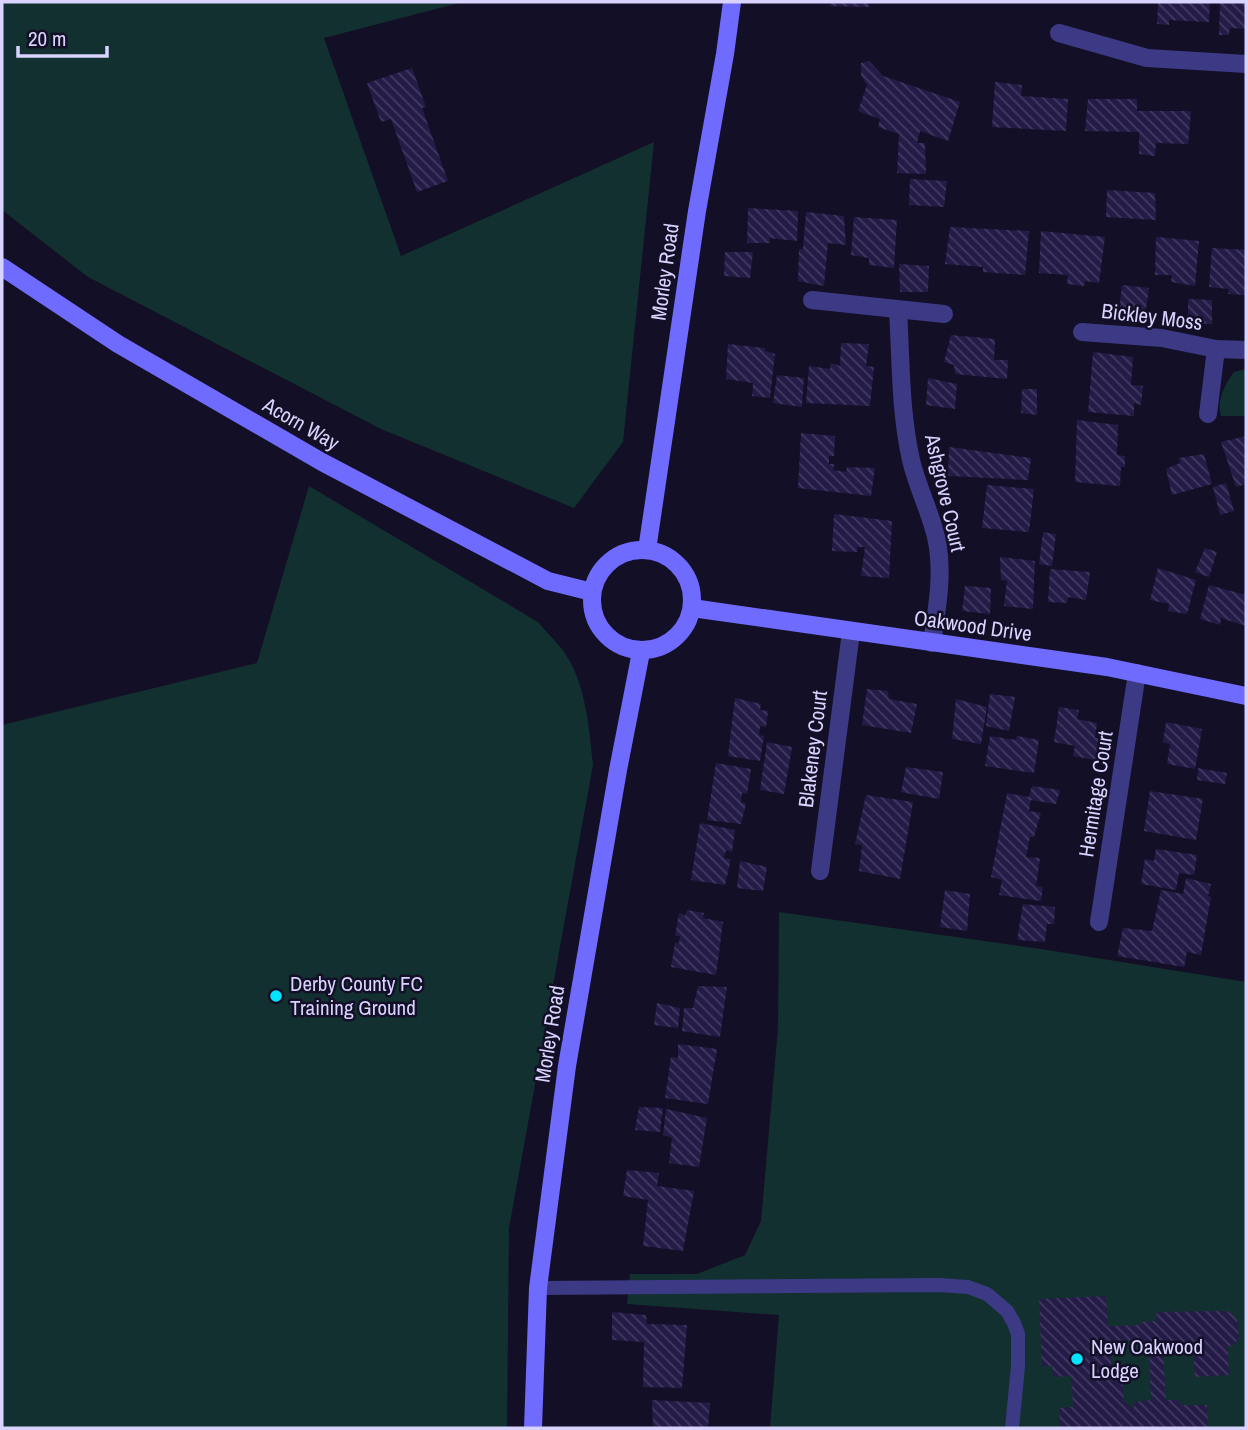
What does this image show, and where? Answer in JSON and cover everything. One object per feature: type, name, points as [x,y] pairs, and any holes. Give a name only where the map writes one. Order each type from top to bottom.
[{"type":"street","name":"Morley Road","points":[[647,550],[697,211],[726,54],[732,2]]},
{"type":"street","points":[[1059,33],[1147,58],[1246,64]]},
{"type":"street","name":"Acorn Way","points":[[2,267],[118,344],[322,462],[548,581],[592,592]]},
{"type":"street","points":[[812,300],[944,314]]},
{"type":"street","name":"Ashgrove Court","points":[[898,310],[901,388],[911,461],[934,529],[939,557],[940,582],[932,643]]},
{"type":"street","name":"Bickley Moss","points":[[1082,332],[1163,338],[1216,349],[1246,350]]},
{"type":"street","name":"Bickley Moss","points":[[1208,414],[1216,349]]},
{"type":"street","points":[[647,550],[673,560],[685,573],[692,590],[692,608],[684,629],[669,643],[642,652],[614,642],[597,623],[592,607],[592,592],[599,574],[609,562],[622,554],[647,550]]},
{"type":"street","name":"Oakwood Drive","points":[[692,608],[1137,673],[1246,696]]},
{"type":"street","name":"Blakeney Court","points":[[820,871],[850,632]]},
{"type":"street","name":"Morley Road","points":[[533,1428],[538,1288],[567,1066],[618,770],[642,652]]},
{"type":"street","name":"Hermitage Court","points":[[1099,922],[1137,673]]},
{"type":"lane","points":[[538,1288],[968,1287],[987,1294],[1007,1311],[1018,1334],[1012,1428]]},
{"type":"green space","points":[[2,2],[463,2],[324,38],[401,256],[654,142],[623,442],[574,508],[381,429],[88,277],[2,210]]},
{"type":"green space","points":[[1246,369],[1246,416],[1221,416],[1222,393],[1227,382],[1234,372]]},
{"type":"green space","name":"Derby County FC Training Ground","points":[[309,486],[538,622],[571,664],[585,706],[593,765],[509,1228],[507,1428],[2,1428],[2,725],[257,663]]},
{"type":"green space","points":[[779,912],[1041,949],[1246,982],[1246,1428],[770,1428],[779,1315],[627,1304],[630,1274],[697,1274],[745,1255],[761,1221],[778,1028]]},
{"type":"building","points":[[830,2],[869,2],[869,7],[830,6]]},
{"type":"building","points":[[1158,2],[1210,2],[1209,22],[1169,20],[1169,25],[1157,24]]},
{"type":"building","points":[[1220,2],[1246,2],[1246,29],[1230,28],[1229,35],[1219,35]]},
{"type":"building","points":[[869,61],[883,76],[960,102],[948,141],[920,131],[917,143],[925,143],[926,174],[897,173],[899,134],[878,127],[880,119],[858,111],[867,85],[861,75],[861,63]]},
{"type":"building","points":[[412,68],[426,107],[422,108],[448,181],[417,192],[391,119],[381,122],[367,83]]},
{"type":"building","points":[[995,82],[1022,85],[1021,96],[1068,99],[1066,131],[992,127]]},
{"type":"building","points":[[1088,99],[1137,99],[1137,111],[1191,111],[1188,144],[1156,143],[1155,156],[1139,154],[1139,132],[1085,131]]},
{"type":"building","points":[[910,179],[947,181],[944,207],[909,205]]},
{"type":"building","points":[[1107,190],[1155,193],[1156,220],[1106,217]]},
{"type":"building","points":[[748,208],[798,211],[797,241],[769,238],[770,243],[747,243]]},
{"type":"building","points":[[806,212],[844,216],[846,245],[828,243],[824,286],[798,281],[799,249],[803,249]]},
{"type":"building","points":[[854,217],[897,220],[894,268],[869,265],[869,258],[851,255]]},
{"type":"building","points":[[950,227],[1029,231],[1025,275],[983,272],[983,267],[945,264]]},
{"type":"building","points":[[1041,231],[1105,237],[1099,283],[1085,281],[1084,286],[1067,284],[1068,275],[1039,273]]},
{"type":"building","points":[[1156,237],[1199,241],[1195,286],[1171,282],[1172,275],[1155,275]]},
{"type":"building","points":[[1212,248],[1246,250],[1246,295],[1228,294],[1229,289],[1209,287]]},
{"type":"building","points":[[725,252],[753,252],[750,278],[724,276]]},
{"type":"building","points":[[899,264],[929,266],[928,292],[900,292]]},
{"type":"building","points":[[1122,285],[1149,288],[1145,316],[1119,314]]},
{"type":"building","points":[[1188,299],[1212,300],[1212,324],[1188,323]]},
{"type":"building","points":[[951,335],[995,339],[994,360],[1008,360],[1007,379],[955,374],[954,365],[944,362]]},
{"type":"building","points":[[841,343],[869,344],[866,366],[874,367],[870,406],[806,403],[809,366],[830,369],[831,363],[840,366]]},
{"type":"building","points":[[728,344],[765,348],[765,351],[775,354],[770,398],[752,396],[753,383],[726,379]]},
{"type":"building","points":[[1093,352],[1133,357],[1131,385],[1143,386],[1141,405],[1134,403],[1134,416],[1088,412]]},
{"type":"building","points":[[777,375],[804,378],[802,407],[773,403]]},
{"type":"building","points":[[928,378],[957,384],[955,409],[926,405]]},
{"type":"building","points":[[1022,389],[1037,389],[1037,415],[1021,413]]},
{"type":"building","points":[[1077,420],[1118,425],[1117,455],[1125,456],[1125,467],[1121,467],[1120,486],[1075,482]]},
{"type":"building","points":[[801,433],[835,436],[834,456],[829,456],[829,464],[834,464],[833,470],[846,472],[847,467],[875,468],[871,496],[798,488]]},
{"type":"building","points":[[1246,436],[1246,484],[1236,487],[1221,442]]},
{"type":"building","points":[[949,447],[1031,458],[1028,480],[948,476]]},
{"type":"building","points":[[1204,454],[1212,484],[1172,495],[1166,469],[1180,463],[1179,458]]},
{"type":"building","points":[[1226,483],[1234,511],[1220,515],[1213,487]]},
{"type":"building","points":[[987,485],[1034,489],[1029,532],[982,528]]},
{"type":"building","points":[[834,514],[892,521],[889,578],[861,576],[865,547],[857,547],[857,552],[832,551]]},
{"type":"building","points":[[1043,532],[1056,534],[1052,566],[1039,564]]},
{"type":"building","points":[[1205,548],[1217,552],[1209,577],[1195,572]]},
{"type":"building","points":[[1000,557],[1035,561],[1033,609],[1004,606],[1007,581],[1001,580]]},
{"type":"building","points":[[1158,568],[1196,580],[1187,614],[1168,611],[1169,604],[1150,600]]},
{"type":"building","points":[[1050,569],[1090,572],[1086,600],[1068,597],[1067,603],[1048,602]]},
{"type":"building","points":[[1209,585],[1246,595],[1246,626],[1221,618],[1220,625],[1200,619]]},
{"type":"building","points":[[965,586],[991,588],[990,614],[962,611]]},
{"type":"building","points":[[867,689],[888,691],[889,699],[917,704],[911,733],[862,725]]},
{"type":"building","points":[[990,694],[1015,697],[1009,731],[986,726]]},
{"type":"building","points":[[735,698],[761,704],[760,710],[768,711],[766,727],[760,726],[759,735],[764,736],[760,761],[728,756]]},
{"type":"building","points":[[956,699],[987,707],[981,744],[952,739]]},
{"type":"building","points":[[1059,707],[1079,710],[1077,719],[1097,723],[1095,738],[1104,738],[1100,761],[1073,756],[1075,746],[1054,742]]},
{"type":"building","points":[[1166,722],[1202,729],[1195,769],[1167,764],[1170,744],[1163,742]]},
{"type":"building","points":[[990,736],[1016,740],[1017,736],[1039,740],[1034,773],[985,766]]},
{"type":"building","points":[[767,742],[792,747],[784,794],[760,790]]},
{"type":"building","points":[[716,763],[751,769],[747,794],[742,793],[741,802],[746,804],[741,824],[707,820]]},
{"type":"building","points":[[906,767],[943,772],[939,799],[901,792]]},
{"type":"building","points":[[1198,768],[1227,773],[1225,784],[1197,780]]},
{"type":"building","points":[[1032,786],[1060,790],[1056,804],[1031,800],[1029,811],[1041,813],[1034,837],[1030,837],[1026,857],[1040,858],[1036,886],[1043,887],[1041,901],[999,895],[1002,880],[991,877],[1007,793],[1029,797]]},
{"type":"building","points":[[1150,791],[1203,799],[1196,840],[1144,831]]},
{"type":"building","points":[[866,795],[913,802],[900,879],[859,871],[862,845],[855,844]]},
{"type":"building","points":[[700,823],[735,830],[732,852],[726,850],[724,858],[731,859],[725,885],[691,880]]},
{"type":"building","points":[[1156,849],[1197,855],[1194,875],[1179,873],[1176,890],[1141,884],[1145,859],[1154,861]]},
{"type":"building","points":[[740,861],[767,867],[763,891],[737,888]]},
{"type":"building","points":[[1186,878],[1211,884],[1201,955],[1187,952],[1184,967],[1117,956],[1123,928],[1152,931],[1161,890],[1183,894]]},
{"type":"building","points":[[945,890],[970,894],[967,931],[940,927]]},
{"type":"building","points":[[1023,904],[1055,907],[1054,924],[1047,924],[1045,942],[1017,940]]},
{"type":"building","points":[[687,910],[704,913],[703,918],[723,922],[716,975],[671,967],[675,943],[679,943],[680,936],[675,936],[679,913],[685,916]]},
{"type":"building","points":[[698,986],[727,987],[720,1037],[682,1031],[684,1008],[693,1008]]},
{"type":"building","points":[[657,1003],[680,1008],[678,1028],[654,1025]]},
{"type":"building","points":[[678,1044],[717,1049],[708,1104],[665,1098],[671,1057],[678,1058]]},
{"type":"building","points":[[639,1107],[663,1108],[660,1132],[635,1130]]},
{"type":"building","points":[[666,1109],[707,1118],[699,1167],[669,1163],[672,1138],[663,1135]]},
{"type":"building","points":[[627,1170],[659,1173],[657,1186],[694,1191],[683,1251],[643,1246],[648,1200],[623,1196]]},
{"type":"building","name":"New Oakwood Lodge","points":[[1106,1296],[1108,1326],[1142,1325],[1142,1322],[1155,1321],[1157,1312],[1226,1311],[1233,1314],[1237,1320],[1239,1337],[1234,1345],[1228,1347],[1229,1375],[1195,1377],[1193,1350],[1163,1352],[1166,1400],[1178,1400],[1182,1405],[1207,1405],[1208,1428],[1060,1428],[1059,1408],[1073,1407],[1071,1376],[1053,1377],[1052,1366],[1042,1366],[1039,1299]],"holes":[[[1141,1340],[1141,1344],[1149,1344],[1151,1400],[1134,1402],[1134,1409],[1124,1401],[1122,1377],[1112,1377],[1110,1341]]]},
{"type":"building","points":[[612,1312],[646,1315],[647,1324],[687,1325],[682,1388],[643,1387],[644,1342],[612,1340]]},
{"type":"building","points":[[652,1400],[710,1403],[708,1428],[653,1428]]},
{"type":"place","name":"Derby County FC Training Ground","points":[[276,996]]},
{"type":"place","name":"New Oakwood Lodge","points":[[1077,1359]]}]
